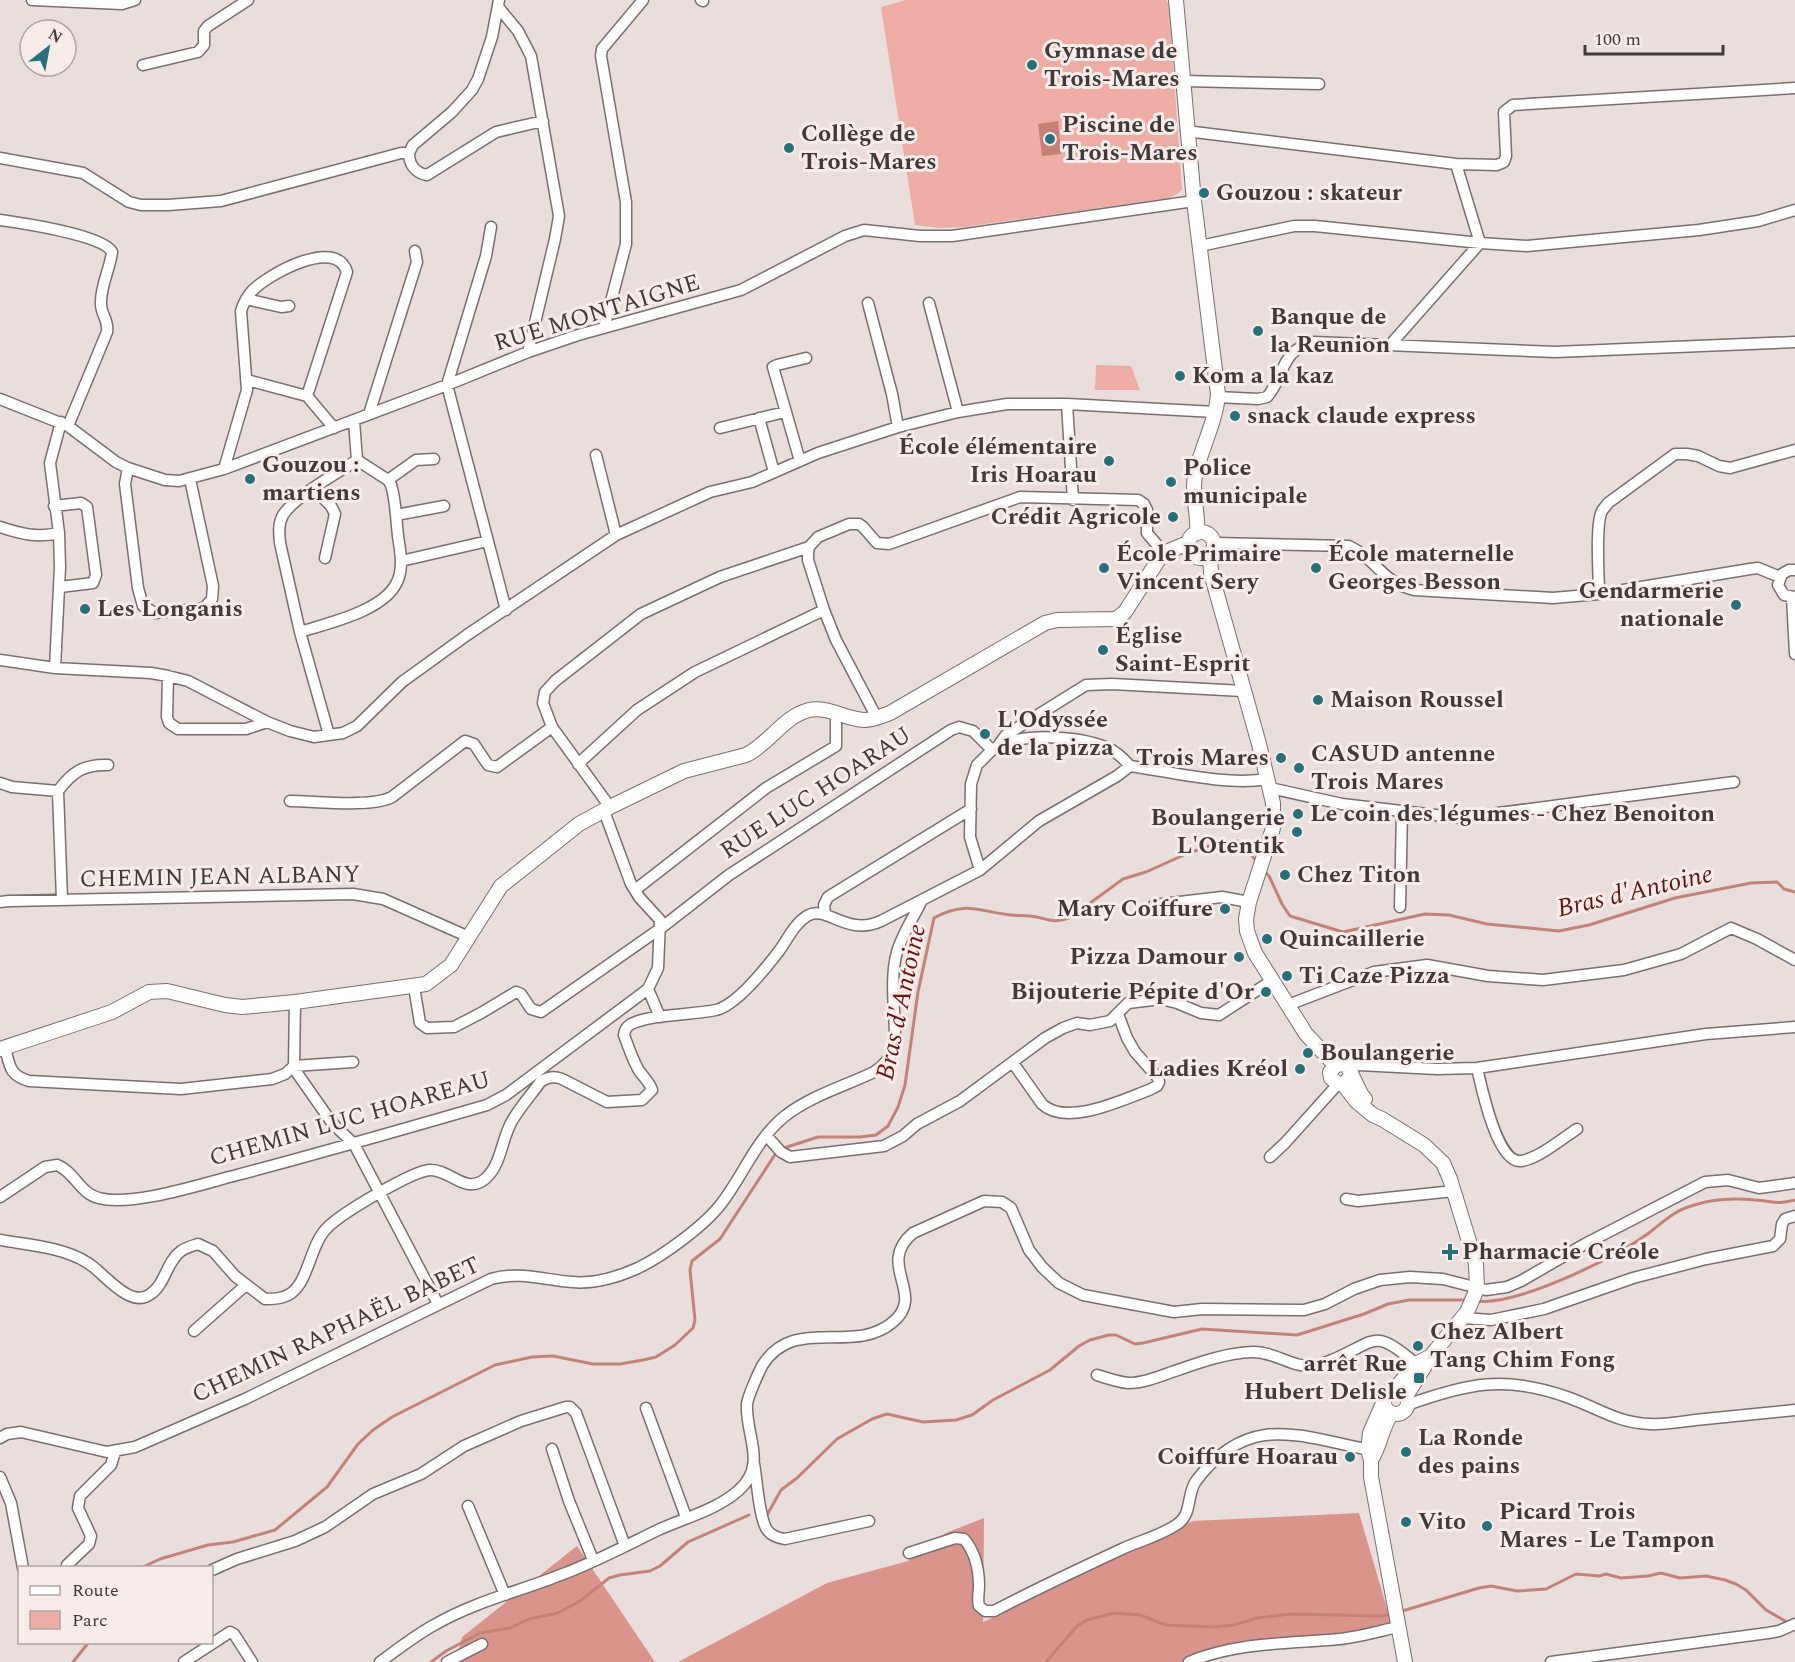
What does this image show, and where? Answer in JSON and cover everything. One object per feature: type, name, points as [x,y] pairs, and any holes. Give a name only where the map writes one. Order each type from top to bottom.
[{"type":"main road","points":[[1176,0],[1186,131],[1218,397],[1195,479],[1194,544],[1211,573],[1269,784],[1274,817],[1273,828],[1246,919],[1251,943],[1306,1034],[1332,1068],[1330,1078],[1345,1078]]},
{"type":"main road","points":[[2,1049],[112,1012],[149,992],[167,991],[242,1007],[426,984],[451,965],[501,886],[579,824],[684,771],[754,751],[802,712],[823,709],[861,720],[878,718],[1045,623],[1057,620],[1115,619],[1125,612],[1194,544]]},
{"type":"main road","points":[[1332,1068],[1341,1063],[1345,1078],[1382,1119],[1424,1145],[1443,1163],[1476,1263],[1475,1292],[1465,1315],[1431,1356],[1402,1397]]},
{"type":"main road","points":[[1388,1407],[1400,1413],[1402,1397],[1416,1364],[1431,1356]]},
{"type":"main road","points":[[1402,1397],[1387,1394],[1388,1407],[1370,1433],[1371,1478],[1405,1662]]},
{"type":"street","points":[[32,0],[123,4],[135,0]]},
{"type":"street","points":[[143,65],[198,52],[204,45],[204,31],[208,26],[248,0]]},
{"type":"street","points":[[603,328],[626,244],[627,223],[626,202],[601,56],[602,49],[643,0]]},
{"type":"street","points":[[499,4],[518,31],[531,56],[559,216],[528,352]]},
{"type":"street","points":[[499,4],[492,37],[478,79],[472,90],[452,112],[413,145],[409,153],[412,166],[427,175],[496,132],[543,121]]},
{"type":"street","points":[[1183,81],[1319,84]]},
{"type":"street","points":[[1186,131],[1456,164],[1497,165],[1504,162],[1506,156],[1503,117],[1506,109],[1513,105],[1795,88]]},
{"type":"street","points":[[0,158],[83,173],[129,202],[168,206],[221,201],[381,158],[409,153]]},
{"type":"street","points":[[1456,164],[1480,243]]},
{"type":"street","name":"RUE MONTAIGNE","points":[[0,399],[64,424],[111,459],[128,468],[165,480],[180,481],[224,469],[354,421],[528,352],[603,328],[741,290],[845,236],[864,230],[920,236],[952,236],[1194,201]]},
{"type":"street","points":[[1200,246],[1294,226],[1316,226],[1527,246],[1699,230],[1758,222],[1795,210]]},
{"type":"street","points":[[0,220],[43,227],[100,241],[109,246],[112,252],[101,300],[101,310],[107,319],[107,332],[64,424],[51,463],[54,506],[59,533],[60,587],[55,668]]},
{"type":"street","points":[[491,227],[486,256],[447,385],[506,610]]},
{"type":"street","points":[[1390,345],[1480,243]]},
{"type":"street","points":[[369,414],[417,262],[415,251]]},
{"type":"street","points":[[224,469],[247,390],[241,312],[246,299],[261,284],[303,260],[313,258],[336,260],[346,268],[347,276],[308,396]]},
{"type":"street","points":[[246,299],[281,307],[289,306]]},
{"type":"street","points":[[868,303],[892,394],[898,427]]},
{"type":"street","points":[[929,303],[958,412]]},
{"type":"street","points":[[1218,397],[1267,398],[1278,382],[1288,357],[1303,345],[1314,342],[1555,352],[1795,342]]},
{"type":"street","points":[[800,461],[773,367],[806,358]]},
{"type":"street","points":[[247,380],[308,396],[334,428]]},
{"type":"street","points":[[0,660],[55,668],[168,676],[188,681],[267,722],[304,735],[314,737],[329,735],[357,726],[402,682],[467,635],[616,535],[710,492],[752,482],[818,453],[898,427],[958,412],[1007,404],[1067,404],[1215,412]]},
{"type":"street","points":[[1067,404],[1073,500]]},
{"type":"street","points":[[720,428],[785,412]]},
{"type":"street","points":[[759,418],[774,472]]},
{"type":"street","points":[[354,421],[357,460]]},
{"type":"street","points":[[1599,594],[1600,517],[1608,503],[1675,454],[1698,456],[1719,466],[1730,468],[1795,450]]},
{"type":"street","points":[[596,455],[616,535]]},
{"type":"street","points":[[388,480],[416,460],[434,459]]},
{"type":"street","points":[[300,632],[351,615],[379,602],[390,594],[397,582],[401,561],[392,489],[388,480],[357,460]]},
{"type":"street","points":[[329,735],[300,632],[280,543],[279,529],[284,514],[314,489],[357,460]]},
{"type":"street","points":[[128,468],[125,484],[138,588],[143,606],[155,613],[204,608],[212,599],[213,586],[190,479]]},
{"type":"street","points":[[314,489],[331,506],[335,514],[325,558]]},
{"type":"street","points":[[660,1017],[648,989],[658,968],[660,920],[635,890],[607,809],[552,727],[543,703],[549,687],[627,624],[654,607],[720,577],[809,547],[818,537],[849,524],[859,524],[877,543],[889,544],[1020,497],[1138,500],[1147,510],[1147,533],[1194,544],[1349,546],[1365,554],[1393,583],[1414,590],[1553,598],[1599,594],[1758,568],[1780,577]]},
{"type":"street","points":[[54,506],[81,503],[87,507],[96,575],[93,583],[88,585],[60,587]]},
{"type":"street","points":[[396,515],[444,506]]},
{"type":"street","points":[[0,527],[27,535],[59,533]]},
{"type":"street","points":[[401,561],[488,541]]},
{"type":"street","points":[[809,547],[808,560],[836,640],[878,718]]},
{"type":"street","points":[[1795,570],[1785,572],[1780,577],[1779,589],[1784,595],[1793,597],[1795,654]]},
{"type":"street","points":[[578,764],[637,710],[694,672],[824,610]]},
{"type":"street","points":[[168,676],[168,723],[178,729],[246,729],[267,722]]},
{"type":"street","points":[[980,870],[970,843],[971,784],[974,771],[1006,735],[1086,685],[1112,684],[1243,691]]},
{"type":"street","points":[[635,890],[766,789],[836,746],[838,713]]},
{"type":"street","points":[[290,801],[384,801],[465,741],[474,744],[488,765],[497,767],[552,727]]},
{"type":"street","name":"RUE LUC HOARAU","points":[[414,987],[420,1023],[427,1028],[454,1027],[464,1023],[516,992],[521,994],[531,1009],[541,1012],[661,928],[729,875],[951,730],[959,727],[967,728],[995,748]]},
{"type":"street","points":[[995,748],[1008,741],[1052,737],[1078,740],[1110,749],[1119,754],[1130,766],[1224,780],[1269,784],[1342,804],[1461,818],[1734,782]]},
{"type":"street","points":[[62,900],[58,791],[72,774],[81,768],[108,765]]},
{"type":"street","points":[[0,1240],[69,1253],[89,1264],[127,1296],[140,1299],[150,1295],[157,1288],[173,1259],[182,1251],[198,1244],[213,1251],[246,1285],[265,1299],[286,1297],[301,1284],[315,1242],[327,1227],[358,1204],[429,1169],[443,1173],[464,1184],[484,1180],[495,1165],[511,1122],[541,1081],[551,1077],[562,1079],[607,1102],[642,1100],[650,1093],[651,1085],[637,1068],[624,1035],[624,1031],[632,1024],[660,1017],[720,1009],[732,1001],[763,971],[799,922],[811,914],[825,914],[851,926],[872,926],[980,870],[1046,816],[1117,776],[1130,766]]},
{"type":"street","points":[[0,783],[12,788],[58,791]]},
{"type":"street","points":[[825,914],[824,905],[828,897],[971,810]]},
{"type":"street","points":[[1400,907],[1402,811]]},
{"type":"street","name":"CHEMIN JEAN ALBANY","points":[[3,900],[353,894],[368,896],[411,910],[469,937]]},
{"type":"street","points":[[1154,905],[1222,897],[1249,903]]},
{"type":"street","name":"CHEMIN RAPHAËL BABET","points":[[0,1438],[7,1434],[21,1432],[98,1451],[115,1452],[135,1447],[245,1399],[477,1285],[504,1275],[574,1282],[611,1278],[639,1267],[693,1232],[720,1206],[766,1135],[784,1117],[805,1103],[874,1072],[891,1056],[895,1046],[894,970],[896,955],[921,901]]},
{"type":"street","points":[[1288,1005],[1374,972],[1427,965],[1488,976],[1543,980],[1624,970],[1681,954],[1731,928],[1795,960]]},
{"type":"street","points":[[766,1135],[781,1152],[790,1157],[884,1146],[903,1136],[917,1124],[960,1101],[1045,1038],[1063,1028],[1077,1023],[1103,1024],[1110,1021],[1128,1003],[1161,999],[1178,1003],[1201,1013],[1219,1015],[1273,980]]},
{"type":"street","name":"CHEMIN LUC HOAREAU","points":[[0,1197],[50,1165],[63,1167],[91,1195],[113,1200],[126,1200],[168,1193],[354,1144],[497,1101],[648,989]]},
{"type":"street","points":[[295,1002],[294,1066],[301,1080],[332,1123],[354,1144],[438,1304]]},
{"type":"street","points":[[1013,1063],[1042,1104],[1047,1109],[1060,1114],[1092,1110],[1149,1090],[1157,1086],[1158,1077],[1131,1045],[1118,1014]]},
{"type":"street","points":[[1270,1157],[1359,1065],[1437,1069],[1477,1068],[1706,1034],[1795,1027]]},
{"type":"street","points":[[2,1049],[11,1071],[19,1078],[29,1081],[181,1089],[272,1078],[285,1074],[294,1066],[353,1062]]},
{"type":"street","points":[[1477,1068],[1488,1115],[1506,1150],[1515,1160],[1520,1161],[1546,1151],[1577,1128]]},
{"type":"street","points":[[868,1521],[785,1539],[772,1535],[764,1525],[747,1403],[763,1365],[786,1344],[804,1337],[863,1337],[883,1331],[902,1314],[905,1306],[906,1297],[897,1265],[904,1240],[913,1233],[984,1202],[1002,1202],[1011,1208],[1029,1250],[1042,1267],[1059,1283],[1083,1295],[1174,1312],[1304,1310],[1325,1304],[1354,1289],[1380,1280],[1410,1277],[1443,1279],[1475,1292],[1507,1287],[1706,1182],[1728,1180],[1759,1188],[1795,1183]]},
{"type":"street","points":[[1346,1199],[1358,1201],[1454,1191]]},
{"type":"street","points":[[1465,1315],[1491,1320],[1544,1309],[1633,1278],[1706,1259],[1773,1246],[1780,1239],[1785,1219],[1795,1215]]},
{"type":"street","points":[[194,1331],[246,1285]]},
{"type":"street","points":[[1097,1375],[1127,1383],[1146,1381],[1215,1358],[1254,1352],[1276,1356],[1299,1365],[1316,1366],[1339,1357],[1359,1345],[1378,1341],[1396,1346],[1416,1364]]},
{"type":"street","points":[[1402,1397],[1440,1393],[1485,1384],[1527,1385],[1569,1397],[1621,1420],[1652,1424],[1795,1410]]},
{"type":"street","points":[[213,1570],[237,1559],[295,1541],[325,1527],[373,1494],[421,1474],[464,1446],[521,1421],[566,1407],[570,1407],[576,1413],[625,1546]]},
{"type":"street","points":[[646,1408],[686,1517]]},
{"type":"street","points":[[909,1553],[955,1538],[964,1539],[969,1545],[979,1577],[979,1606],[986,1611],[994,1611],[1176,1526],[1188,1512],[1195,1483],[1222,1455],[1244,1442],[1259,1437],[1290,1433],[1316,1437],[1372,1454]]},
{"type":"street","points":[[552,1449],[569,1501],[593,1560]]},
{"type":"street","points":[[67,1566],[89,1544],[91,1536],[78,1508],[80,1496],[111,1465],[115,1452]]},
{"type":"street","points":[[380,1662],[436,1624],[476,1606],[565,1574],[714,1506],[741,1488],[754,1464]]},
{"type":"street","points":[[0,1477],[11,1503],[23,1566]]},
{"type":"street","points":[[468,1506],[505,1596]]},
{"type":"street","points":[[1551,1662],[1768,1633],[1795,1624]]},
{"type":"street","points":[[1189,1662],[1209,1654],[1262,1645],[1343,1638],[1398,1625]]},
{"type":"street","points":[[213,1642],[226,1633],[234,1634],[252,1662]]},
{"type":"street","points":[[184,1662],[210,1644]]},
{"type":"street","points":[[447,1662],[482,1644]]},
{"type":"green space","name":"Gymnase de Trois-Mares","points":[[906,0],[1166,0],[1169,4],[1182,190],[1169,198],[964,227],[939,228],[915,225],[881,7]]},
{"type":"green space","points":[[1096,365],[1131,366],[1140,390],[1095,390]]},
{"type":"shaded area","name":"Piscine de Trois-Mares","points":[[1058,121],[1061,154],[1042,156],[1038,124]]},
{"type":"shaded area","points":[[1359,1513],[1393,1629],[1212,1657],[1210,1662],[678,1662],[827,1583],[908,1561],[946,1533],[984,1518],[983,1622],[1193,1521]]},
{"type":"shaded area","points":[[577,1546],[655,1662],[456,1662],[462,1637]]},
{"type":"waterway","name":"Bras d'Antoine","points":[[784,1148],[818,1137],[876,1135],[888,1126],[898,1107],[905,1085],[918,992],[934,918],[964,908],[1054,921],[1064,919],[1071,917],[1123,879],[1218,843],[1238,841],[1247,848],[1257,863]]},
{"type":"waterway","name":"Bras d'Antoine","points":[[1263,870],[1269,876],[1290,916],[1343,932],[1425,914],[1449,915],[1487,924],[1559,931],[1589,925],[1675,898],[1751,883],[1777,882],[1784,889],[1795,892]]},
{"type":"waterway","name":"Bras d'Antoine","points":[[145,1566],[160,1559],[208,1545],[233,1542],[275,1530],[327,1487],[358,1444],[373,1430],[392,1417],[495,1365],[532,1357],[553,1356],[593,1364],[620,1364],[656,1357],[675,1345],[693,1328],[695,1320],[690,1270],[692,1261],[720,1239],[776,1153]]},
{"type":"waterway","points":[[1477,1301],[1494,1301],[1515,1296],[1564,1279],[1631,1245],[1684,1208],[1723,1200],[1747,1199],[1778,1202],[1795,1200]]},
{"type":"waterway","points":[[767,1515],[781,1490],[797,1478],[837,1439],[872,1419],[887,1414],[923,1422],[956,1420],[972,1415],[993,1400],[1050,1370],[1090,1340],[1116,1335],[1135,1344],[1202,1329],[1297,1335],[1388,1304],[1409,1300],[1468,1300]]},
{"type":"waterway","points":[[431,1662],[446,1651],[480,1633],[510,1628],[529,1619],[558,1613],[580,1601],[609,1578],[650,1571],[660,1566],[688,1542],[749,1515]]},
{"type":"waterway","points":[[1399,1612],[1491,1586],[1517,1591],[1546,1589],[1576,1574],[1599,1576],[1606,1574],[1621,1578],[1661,1573],[1680,1578],[1706,1576],[1736,1584],[1746,1590],[1766,1610],[1787,1622]]},
{"type":"waterway","points":[[1046,1662],[1077,1626],[1087,1620],[1114,1613],[1140,1615],[1166,1625],[1214,1627],[1290,1614],[1382,1616],[1393,1614]]},
{"type":"waterway","name":"Bras d'Antoine","points":[[73,1662],[87,1644]]},
{"type":"place","name":"Gymnase de Trois-Mares","points":[[1032,65]]},
{"type":"place","name":"Piscine de Trois-Mares","points":[[1050,139]]},
{"type":"place","name":"Collège de Trois-Mares","points":[[789,148]]},
{"type":"place","name":"Gouzou : skateur","points":[[1204,193]]},
{"type":"place","name":"Banque de la Reunion","points":[[1258,331]]},
{"type":"place","name":"Kom a la kaz","points":[[1180,376]]},
{"type":"place","name":"snack claude express","points":[[1235,416]]},
{"type":"place","name":"École élémentaire Iris Hoarau","points":[[1109,461]]},
{"type":"place","name":"Gouzou : martiens","points":[[250,479]]},
{"type":"place","name":"Police municipale","points":[[1171,482]]},
{"type":"place","name":"Crédit Agricole","points":[[1173,517]]},
{"type":"place","name":"École Primaire Vincent Sery","points":[[1104,568]]},
{"type":"place","name":"École maternelle Georges Besson","points":[[1316,568]]},
{"type":"place","name":"Gendarmerie nationale","points":[[1736,605]]},
{"type":"place","name":"Les Longanis","points":[[85,609]]},
{"type":"place","name":"Église Saint-Esprit","points":[[1103,650]]},
{"type":"place","name":"Maison Roussel","points":[[1318,700]]},
{"type":"place","name":"L'Odyssée de la pizza","points":[[985,734]]},
{"type":"place","name":"Trois Mares","points":[[1281,758]]},
{"type":"place","name":"CASUD antenne Trois Mares","points":[[1299,768]]},
{"type":"place","name":"Le coin des légumes - Chez Benoiton","points":[[1298,814]]},
{"type":"place","name":"Boulangerie L'Otentik","points":[[1297,832]]},
{"type":"place","name":"Chez Titon","points":[[1285,875]]},
{"type":"place","name":"Mary Coiffure","points":[[1225,909]]},
{"type":"place","name":"Quincaillerie","points":[[1267,939]]},
{"type":"place","name":"Pizza Damour","points":[[1239,957]]},
{"type":"place","name":"Ti Caze Pizza","points":[[1287,976]]},
{"type":"place","name":"Bijouterie Pépite d'Or","points":[[1266,992]]},
{"type":"place","name":"Boulangerie","points":[[1308,1053]]},
{"type":"place","name":"Ladies Kréol","points":[[1300,1069]]},
{"type":"place","name":"Pharmacie Créole","points":[[1450,1252]]},
{"type":"place","name":"Chez Albert Tang Chim Fong","points":[[1418,1346]]},
{"type":"place","name":"arrêt Rue Hubert Delisle","points":[[1419,1378]]},
{"type":"place","name":"La Ronde des pains","points":[[1406,1452]]},
{"type":"place","name":"Coiffure Hoarau","points":[[1350,1457]]},
{"type":"place","name":"Vito","points":[[1406,1522]]},
{"type":"place","name":"Picard Trois Mares - Le Tampon","points":[[1487,1526]]}]
